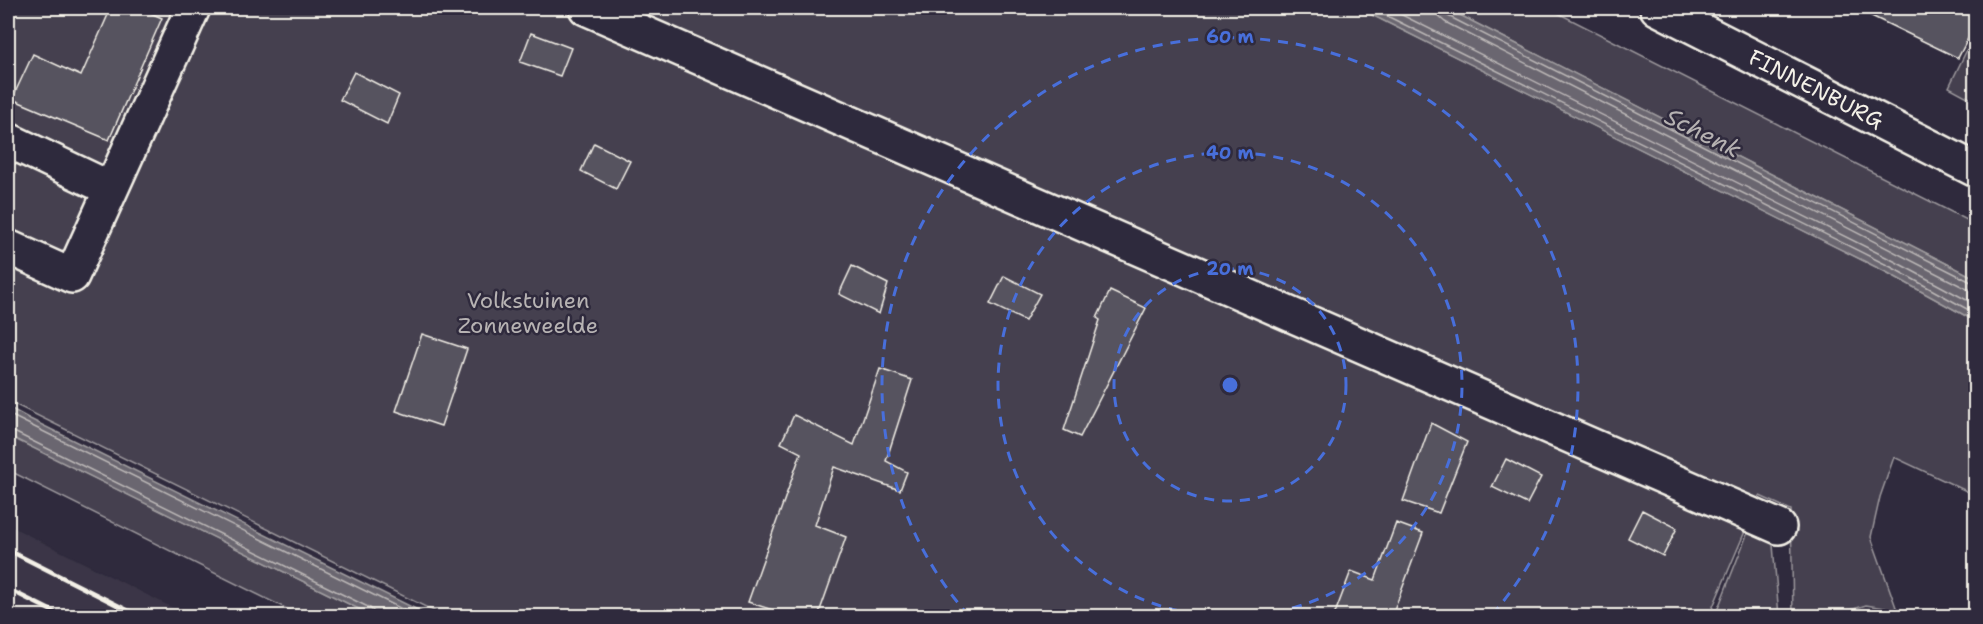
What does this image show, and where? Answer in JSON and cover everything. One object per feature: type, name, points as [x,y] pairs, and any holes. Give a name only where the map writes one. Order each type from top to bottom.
[{"type":"street","points":[[8,247],[72,276],[193,8]]},
{"type":"street","points":[[586,8],[1779,528]]},
{"type":"street","name":"FINNENBURG","points":[[1657,8],[1976,170]]},
{"type":"street","points":[[8,140],[111,189]]},
{"type":"shaded area","points":[[8,525],[189,616],[8,616]]},
{"type":"green space","name":"Volkstuinen Zonneweelde","points":[[8,8],[1358,8],[1888,273],[1975,321],[1975,495],[1894,457],[1880,497],[1871,537],[1897,610],[1866,605],[1832,616],[1793,616],[1791,510],[1760,496],[1709,616],[444,616],[8,401]]},
{"type":"green space","points":[[1446,8],[1548,8],[1975,224],[1975,278]]},
{"type":"green space","points":[[1975,33],[1975,101],[1949,87]]},
{"type":"green space","points":[[8,435],[373,616],[301,616],[8,470]]},
{"type":"green space","points":[[1750,527],[1772,533],[1779,616],[1715,616]]},
{"type":"water","points":[[1358,8],[1446,8],[1975,278],[1975,321],[1888,273]]},
{"type":"water","points":[[8,407],[430,616],[373,616],[17,440],[8,435]]},
{"type":"building","points":[[111,8],[139,8],[162,18],[109,140],[12,99],[33,54],[81,76]]},
{"type":"building","points":[[1855,8],[1976,8],[1976,23],[1958,58]]},
{"type":"building","points":[[531,33],[571,48],[560,76],[520,62]]},
{"type":"building","points":[[354,72],[399,95],[387,124],[340,100]]},
{"type":"building","points":[[594,143],[630,161],[616,189],[581,171]]},
{"type":"building","points":[[852,266],[888,284],[879,314],[839,294]]},
{"type":"building","points":[[1004,276],[1040,294],[1025,321],[990,304]]},
{"type":"building","points":[[1110,291],[1146,308],[1080,437],[1064,430],[1100,320],[1097,318]]},
{"type":"building","points":[[422,334],[467,349],[441,426],[396,411]]},
{"type":"building","points":[[880,369],[912,380],[886,461],[907,472],[900,490],[834,467],[815,525],[846,537],[818,616],[791,616],[748,602],[801,453],[781,443],[794,415],[854,445]]},
{"type":"building","points":[[1431,423],[1467,442],[1439,513],[1403,501]]},
{"type":"building","points":[[1506,459],[1541,477],[1527,504],[1492,487]]},
{"type":"building","points":[[1642,510],[1677,528],[1663,556],[1628,538]]},
{"type":"building","points":[[1396,523],[1423,533],[1392,616],[1334,616],[1351,571],[1375,580]]},
{"type":"railway","points":[[8,550],[139,616]]},
{"type":"railway","points":[[8,589],[62,616]]},
{"type":"water label","name":"Schenk","points":[[1703,133]]}]
